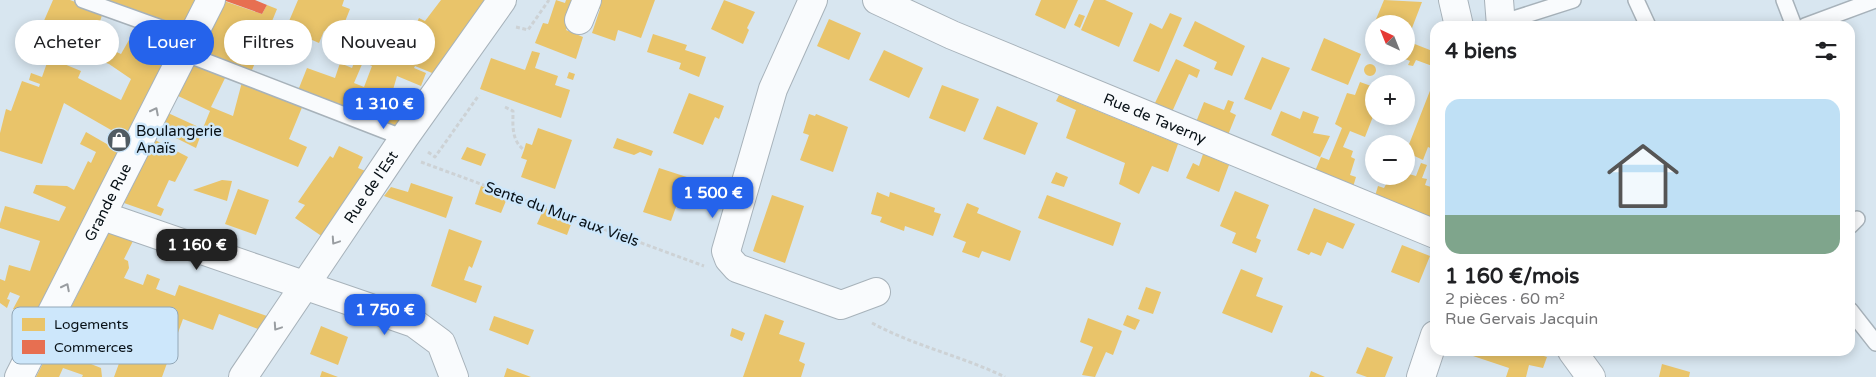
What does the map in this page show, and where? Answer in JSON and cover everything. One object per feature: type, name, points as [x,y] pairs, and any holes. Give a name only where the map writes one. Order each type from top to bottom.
[{"type":"street","name":"Grande Rue","points":[[201,20],[211,0]]},
{"type":"street","name":"Rue de l'Est","points":[[243,377],[313,289],[399,145],[502,0]]},
{"type":"street","points":[[813,0],[773,89],[726,251],[729,259],[737,268],[841,306],[876,292]]},
{"type":"street","name":"Rue de Taverny","points":[[877,0],[952,35],[1430,232]]},
{"type":"street","points":[[1454,0],[1457,21]]},
{"type":"street","name":"Grande Rue","points":[[56,307],[178,65]]},
{"type":"street","points":[[103,216],[414,323],[441,344],[454,377]]},
{"type":"street","points":[[1421,377],[1430,350]]},
{"type":"street","points":[[1576,356],[1591,377]]},
{"type":"street","name":"Grande Rue","points":[[19,377],[26,364]]},
{"type":"lane","points":[[83,0],[129,20]]},
{"type":"lane","points":[[1500,16],[1573,0]]},
{"type":"lane","points":[[1636,0],[1646,21]]},
{"type":"lane","points":[[1784,0],[1792,21]]},
{"type":"lane","points":[[1818,21],[1875,0]]},
{"type":"lane","points":[[214,58],[399,145]]},
{"type":"lane","points":[[1855,316],[1876,343]]},
{"type":"path","points":[[399,145],[435,157],[479,95]]},
{"type":"path","points":[[505,107],[513,111],[515,138],[518,145],[524,150]]},
{"type":"path","name":"Sente du Mur aux Viels","points":[[399,145],[702,266],[729,259]]},
{"type":"path","points":[[841,306],[891,333],[977,363],[1005,377]]},
{"type":"building: Logements","points":[[53,0],[70,0],[103,12],[100,20],[44,20]]},
{"type":"building: Logements","points":[[99,0],[196,0],[187,20],[150,20]]},
{"type":"building: Logements","points":[[298,0],[344,0],[342,6],[350,9],[346,20],[322,20],[322,36],[319,43],[312,40],[312,20],[289,20]]},
{"type":"building: Logements","points":[[441,0],[490,0],[437,75],[415,66],[414,68],[426,73],[421,86],[397,76],[388,107],[406,118],[398,130],[297,93],[307,68],[335,78],[339,65],[352,68],[353,65],[362,65],[354,83],[364,87],[372,66],[370,65],[435,65],[435,20],[426,20]]},
{"type":"building: Logements","points":[[556,0],[565,3],[566,0],[580,0],[566,30],[583,37],[576,59],[535,43],[543,23],[548,24]]},
{"type":"building: Logements","points":[[591,0],[655,0],[641,38],[618,30],[615,41],[592,33],[600,9],[589,4]]},
{"type":"building: Logements","points":[[724,0],[755,12],[747,28],[749,30],[743,44],[711,29]]},
{"type":"building: Logements","points":[[1041,0],[1078,0],[1065,29],[1035,15]]},
{"type":"building: Logements","points":[[1094,0],[1105,0],[1133,13],[1119,47],[1081,30]]},
{"type":"building: Logements","points":[[1384,0],[1422,2],[1415,20],[1415,15],[1378,15]]},
{"type":"building: Logements","points":[[224,1],[262,14],[267,5],[277,9],[272,20],[224,20],[224,65],[254,65],[250,75],[214,61],[214,21]]},
{"type":"building: Logements","points":[[1170,13],[1182,18],[1159,72],[1133,61],[1150,23],[1162,29]]},
{"type":"building: Logements","points":[[1079,14],[1085,16],[1080,28],[1074,25]]},
{"type":"building: Logements","points":[[829,19],[861,33],[849,60],[817,46]]},
{"type":"building: Logements","points":[[1195,21],[1245,46],[1232,76],[1214,69],[1217,62],[1183,46]]},
{"type":"building: Logements","points":[[653,34],[687,45],[685,50],[706,57],[699,77],[679,69],[681,63],[647,52]]},
{"type":"building: Logements","points":[[1324,38],[1361,54],[1348,85],[1311,70]]},
{"type":"building: Logements","points":[[129,40],[129,65],[163,65],[125,138],[64,103],[42,164],[0,151],[0,133],[6,109],[11,111],[22,81],[39,87],[40,84],[29,80],[31,73],[42,77],[46,65],[66,65],[81,71],[78,78],[121,100],[131,79],[110,65],[119,65],[119,53],[121,54]]},
{"type":"building: Logements","points":[[1415,44],[1430,50],[1430,65],[1416,60],[1415,62]]},
{"type":"building: Logements","points":[[884,50],[923,68],[909,98],[869,80]]},
{"type":"building: Logements","points":[[532,51],[540,53],[535,68],[558,76],[555,85],[570,90],[561,118],[480,89],[491,58],[525,70]]},
{"type":"building: Logements","points":[[1262,57],[1290,68],[1271,110],[1244,99]]},
{"type":"building: Logements","points":[[1176,59],[1200,70],[1197,78],[1189,74],[1172,112],[1154,105]]},
{"type":"building: Logements","points":[[191,65],[197,65],[226,76],[211,107],[233,116],[242,82],[303,105],[289,139],[307,147],[298,167],[203,128],[210,111],[176,95]]},
{"type":"building: Logements","points":[[1367,65],[1373,65],[1376,68],[1376,72],[1373,75],[1367,75],[1364,72],[1364,68]]},
{"type":"building: Logements","points":[[569,72],[575,74],[573,80],[567,78]]},
{"type":"building: Logements","points":[[1360,82],[1365,84],[1365,125],[1370,125],[1365,137],[1350,131],[1343,147],[1353,151],[1351,157],[1355,159],[1350,175],[1356,177],[1353,187],[1315,171],[1321,157],[1329,160],[1342,128],[1335,124],[1347,93],[1355,95]]},
{"type":"building: Logements","points":[[942,85],[979,99],[965,132],[929,118]]},
{"type":"building: Logements","points":[[1430,91],[1430,148],[1428,147],[1423,160],[1415,156],[1415,135],[1413,135]]},
{"type":"building: Logements","points":[[689,93],[724,106],[719,119],[715,117],[703,145],[673,133]]},
{"type":"building: Logements","points":[[1059,95],[1178,144],[1168,172],[1152,166],[1139,194],[1119,184],[1125,163],[1066,138],[1076,110],[1056,101]]},
{"type":"building: Logements","points":[[1228,100],[1234,102],[1230,112],[1236,115],[1228,135],[1196,122],[1204,102],[1224,110]]},
{"type":"building: Logements","points":[[997,106],[1038,123],[1025,155],[983,139]]},
{"type":"building: Logements","points":[[1281,111],[1300,119],[1303,111],[1319,117],[1313,133],[1330,136],[1320,157],[1271,135]]},
{"type":"building: Logements","points":[[168,113],[203,129],[196,148],[160,130]]},
{"type":"building: Logements","points":[[809,114],[815,116],[816,114],[848,127],[833,172],[800,160],[809,135],[803,133]]},
{"type":"building: Logements","points":[[538,128],[572,140],[555,189],[521,177],[527,160],[521,158],[526,143],[532,145]]},
{"type":"building: Logements","points":[[86,132],[112,147],[116,146],[120,149],[40,307],[14,307],[20,296],[10,292],[7,299],[10,300],[7,308],[0,303],[0,279],[5,281],[9,265],[30,271],[40,241],[0,228],[5,206],[59,221],[66,207],[33,193],[36,185],[67,186],[74,190],[88,161],[91,163],[96,152],[80,144]]},
{"type":"building: Logements","points":[[617,138],[653,151],[651,156],[640,152],[634,155],[613,148]]},
{"type":"building: Logements","points":[[155,140],[188,157],[175,182],[169,180],[157,206],[164,209],[161,216],[124,203]]},
{"type":"building: Logements","points":[[339,146],[363,157],[358,168],[368,172],[323,237],[295,218],[305,205],[298,202],[330,156],[333,158]]},
{"type":"building: Logements","points":[[467,147],[486,154],[481,166],[461,159]]},
{"type":"building: Logements","points":[[1203,154],[1229,165],[1219,192],[1186,178],[1193,163],[1199,166]]},
{"type":"building: Logements","points":[[1421,163],[1427,165],[1422,178],[1427,179],[1425,185],[1430,187],[1430,220],[1375,196],[1378,186],[1384,188],[1386,185],[1415,185],[1415,176]]},
{"type":"building: Logements","points":[[659,168],[693,179],[686,195],[681,193],[671,221],[643,212]]},
{"type":"building: Logements","points":[[1056,172],[1068,177],[1064,187],[1051,183]]},
{"type":"building: Logements","points":[[222,180],[232,181],[227,201],[193,190]]},
{"type":"building: Logements","points":[[411,183],[453,197],[446,218],[384,196],[391,187],[408,192]]},
{"type":"building: Logements","points":[[481,186],[508,196],[501,213],[475,204]]},
{"type":"building: Logements","points":[[238,189],[269,200],[256,235],[225,224]]},
{"type":"building: Logements","points":[[1235,191],[1269,205],[1256,238],[1261,240],[1256,253],[1232,243],[1236,233],[1220,226]]},
{"type":"building: Logements","points":[[877,192],[889,197],[890,192],[935,208],[934,212],[941,214],[933,236],[905,226],[904,231],[880,222],[882,217],[871,214]]},
{"type":"building: Logements","points":[[772,195],[804,206],[785,263],[753,251]]},
{"type":"building: Logements","points":[[1047,195],[1121,223],[1113,246],[1038,218]]},
{"type":"building: Logements","points":[[967,203],[979,208],[977,213],[1021,231],[1010,261],[982,251],[979,258],[962,252],[966,242],[953,237]]},
{"type":"building: Logements","points":[[544,208],[573,219],[567,235],[537,224]]},
{"type":"building: Logements","points":[[1314,208],[1355,224],[1343,249],[1327,242],[1321,256],[1311,252],[1309,255],[1297,250]]},
{"type":"building: Logements","points":[[449,229],[482,241],[472,268],[469,266],[464,280],[482,286],[476,303],[431,286]]},
{"type":"building: Logements","points":[[109,232],[133,241],[124,259],[128,261],[129,268],[124,278],[143,285],[147,274],[160,279],[156,289],[175,296],[179,285],[267,316],[258,329],[219,314],[213,330],[183,319],[178,333],[178,307],[71,307]]},
{"type":"building: Logements","points":[[1402,245],[1430,256],[1419,283],[1391,272]]},
{"type":"building: Logements","points":[[1241,269],[1263,278],[1256,296],[1283,306],[1272,333],[1222,313]]},
{"type":"building: Logements","points":[[1146,287],[1161,292],[1153,314],[1138,309]]},
{"type":"building: Logements","points":[[765,314],[784,321],[779,334],[805,343],[799,361],[805,364],[801,377],[743,377]]},
{"type":"building: Logements","points":[[1127,315],[1140,320],[1135,330],[1123,325]]},
{"type":"building: Logements","points":[[494,316],[534,330],[528,345],[489,330]]},
{"type":"building: Logements","points":[[1088,318],[1122,331],[1113,355],[1106,352],[1095,377],[1082,375],[1093,347],[1080,342]]},
{"type":"building: Logements","points":[[321,326],[348,337],[338,365],[310,354]]},
{"type":"building: Logements","points":[[732,328],[745,333],[742,341],[730,336]]},
{"type":"building: Logements","points":[[1367,347],[1393,357],[1385,377],[1367,377],[1356,373]]},
{"type":"building: Logements","points":[[1473,356],[1547,357],[1543,368],[1529,365],[1526,377],[1506,377],[1509,368]]},
{"type":"building: Logements","points":[[43,364],[91,364],[101,368],[102,377],[82,377],[83,375],[63,368],[59,377],[36,377]]},
{"type":"building: Logements","points":[[119,364],[167,364],[162,377],[114,377]]},
{"type":"building: Logements","points":[[1662,364],[1690,372],[1689,377],[1659,377]]},
{"type":"building: Logements","points":[[507,368],[531,377],[504,377]]},
{"type":"building: Logements","points":[[322,371],[338,377],[320,377]]},
{"type":"building: Logements","points":[[1311,371],[1325,377],[1309,377]]},
{"type":"building: Commerces","points":[[223,0],[255,0],[267,5],[262,14]]},
{"type":"place","name":"Boulangerie Anaïs","points":[[119,140]]}]
